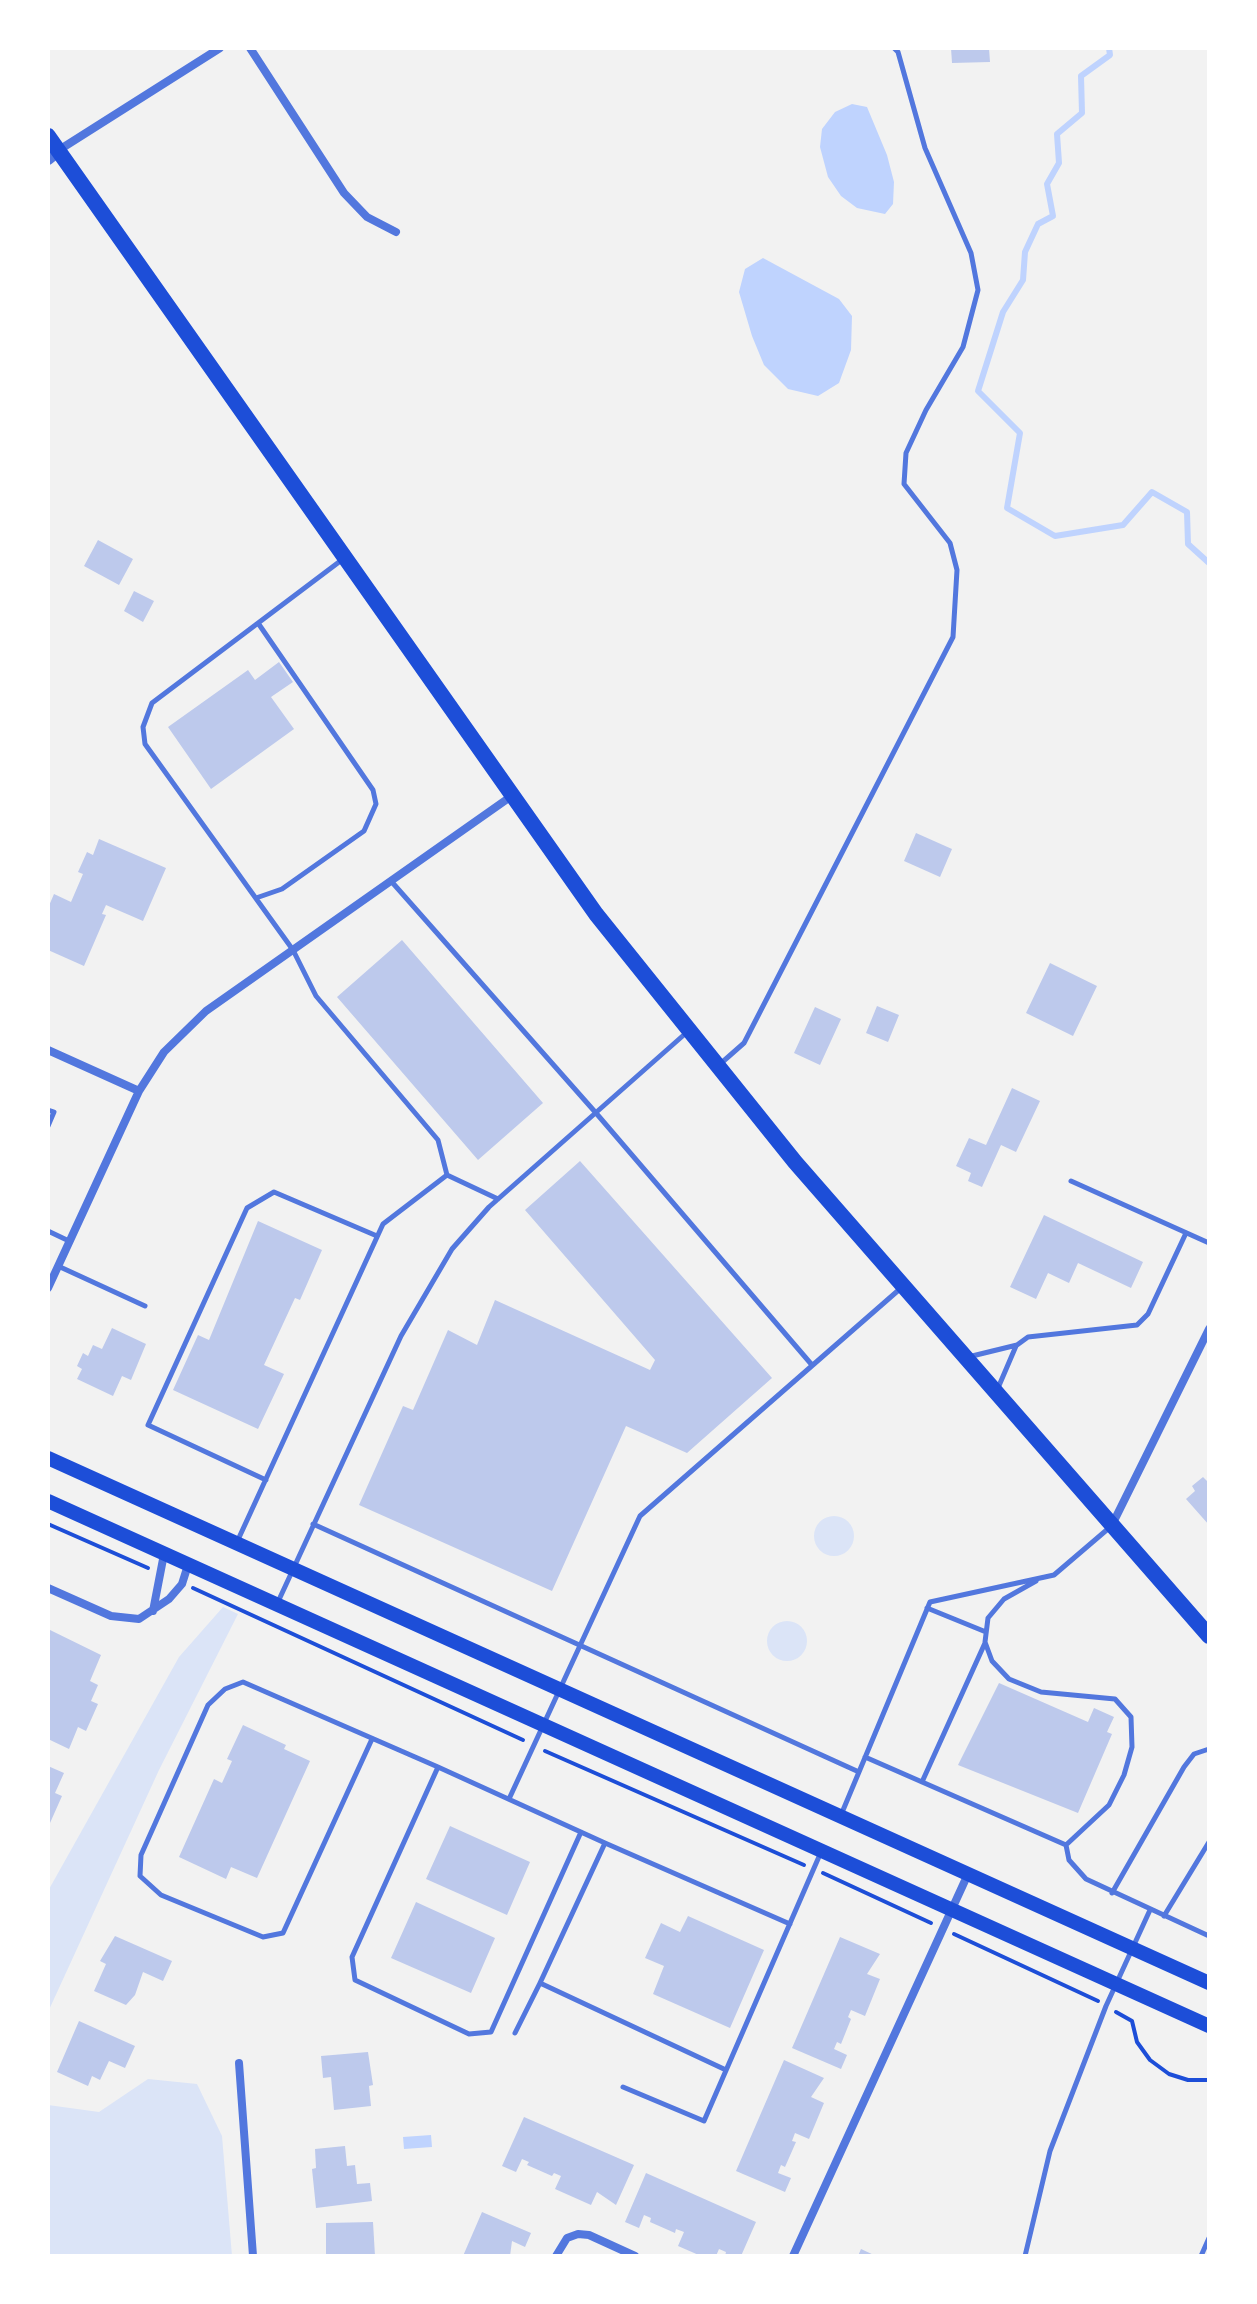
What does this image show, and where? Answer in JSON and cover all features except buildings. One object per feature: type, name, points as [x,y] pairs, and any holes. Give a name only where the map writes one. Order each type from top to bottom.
[{"type":"highway","points":[[48,136],[53,155],[346,557],[596,914],[718,1066],[903,1286],[1209,1636]]},
{"type":"main road","points":[[48,1458],[1209,1983]]},
{"type":"main road","points":[[48,1501],[1209,2026]]},
{"type":"street","points":[[53,155],[220,48]]},
{"type":"street","points":[[250,48],[344,193],[367,217],[396,232]]},
{"type":"street","points":[[48,1288],[139,1091],[164,1052],[206,1011],[513,795]]},
{"type":"street","points":[[48,1050],[139,1091]]},
{"type":"street","points":[[1112,1525],[1206,1343],[1209,1329]]},
{"type":"street","points":[[153,1611],[164,1554]]},
{"type":"street","points":[[48,1588],[126,1620],[139,1619],[163,1606],[182,1584],[188,1565]]},
{"type":"street","points":[[793,2256],[968,1874]]},
{"type":"street","points":[[239,2063],[253,2256]]},
{"type":"street","points":[[556,2256],[567,2238],[578,2234],[589,2235],[635,2256]]},
{"type":"lane","points":[[718,1066],[744,1043],[953,637],[958,604],[954,556],[950,543],[904,484],[906,453],[926,410],[963,347],[978,290],[971,253],[925,148],[897,49]]},
{"type":"lane","points":[[346,557],[152,703],[143,727],[145,744],[293,950],[316,996],[438,1140],[447,1175]]},
{"type":"lane","points":[[256,898],[282,889],[364,831],[376,804],[373,790],[258,623]]},
{"type":"lane","points":[[391,881],[596,1113],[812,1365]]},
{"type":"lane","points":[[277,1605],[401,1336],[452,1249],[498,1199],[689,1030]]},
{"type":"lane","points":[[48,1110],[54,1112],[48,1126]]},
{"type":"lane","points":[[447,1175],[498,1199]]},
{"type":"lane","points":[[236,1544],[383,1224],[447,1175]]},
{"type":"lane","points":[[1071,1181],[1209,1243]]},
{"type":"lane","points":[[266,1480],[148,1425],[247,1208],[274,1192],[377,1236]]},
{"type":"lane","points":[[48,1231],[69,1242]]},
{"type":"lane","points":[[966,1358],[1017,1345],[1028,1337],[1137,1325],[1148,1314],[1186,1233]]},
{"type":"lane","points":[[58,1266],[145,1306]]},
{"type":"lane","points":[[509,1799],[640,1516],[903,1286]]},
{"type":"lane","points":[[996,1393],[1017,1345]]},
{"type":"lane","points":[[313,1524],[859,1772]]},
{"type":"lane","points":[[841,1817],[930,1602],[1054,1575],[1112,1525]]},
{"type":"lane","points":[[922,1782],[985,1642],[988,1618],[1004,1599],[1041,1578]]},
{"type":"lane","points":[[927,1608],[986,1632]]},
{"type":"lane","points":[[985,1642],[992,1661],[1009,1679],[1041,1692],[1115,1699],[1131,1717],[1132,1747],[1124,1775],[1109,1805],[1066,1845]]},
{"type":"lane","points":[[372,1739],[283,1933],[263,1937],[161,1895],[140,1876],[141,1855],[208,1705],[225,1689],[243,1682],[438,1767],[790,1924]]},
{"type":"lane","points":[[1112,1893],[1184,1767],[1194,1754],[1209,1749]]},
{"type":"lane","points":[[865,1757],[1066,1845]]},
{"type":"lane","points":[[438,1767],[352,1957],[355,1980],[469,2034],[491,2032],[581,1832]]},
{"type":"lane","points":[[1164,1916],[1209,1842]]},
{"type":"lane","points":[[515,2033],[605,1843]]},
{"type":"lane","points":[[1066,1845],[1069,1860],[1086,1879],[1209,1936]]},
{"type":"lane","points":[[623,2087],[704,2121],[822,1851]]},
{"type":"lane","points":[[1025,2256],[1050,2151],[1106,2006],[1150,1910]]},
{"type":"lane","points":[[540,1983],[726,2070]]},
{"type":"lane","points":[[1201,2256],[1209,2238]]},
{"type":"path","points":[[48,1524],[161,1574]]},
{"type":"path","points":[[182,1584],[533,1745],[814,1869],[1106,2006],[1132,2021],[1137,2042],[1150,2060],[1169,2074],[1188,2080],[1209,2080]]},
{"type":"shaded area","points":[[834,1516],[848,1522],[854,1536],[848,1550],[834,1556],[820,1550],[814,1536],[820,1522]]},
{"type":"shaded area","points":[[223,1607],[238,1614],[159,1770],[48,2012],[48,1891],[179,1657]]},
{"type":"shaded area","points":[[787,1621],[801,1627],[807,1641],[801,1655],[787,1661],[773,1655],[767,1641],[773,1627]]},
{"type":"shaded area","points":[[148,2079],[197,2084],[222,2136],[232,2256],[48,2256],[48,2105],[99,2112]]},
{"type":"water","points":[[852,104],[867,107],[887,155],[894,182],[893,204],[885,214],[857,208],[841,196],[828,177],[820,147],[822,129],[835,112]]},
{"type":"water","points":[[763,258],[839,299],[852,316],[851,350],[839,383],[818,396],[788,389],[764,365],[752,336],[739,292],[745,269]]},
{"type":"water","points":[[431,2135],[432,2147],[404,2149],[403,2137]]},
{"type":"waterway","points":[[1109,48],[1110,55],[1081,76],[1082,113],[1057,134],[1059,163],[1047,184],[1053,216],[1038,224],[1025,252],[1023,280],[1003,312],[978,391],[1020,433],[1007,508],[1055,536],[1123,525],[1152,492],[1187,512],[1188,544],[1209,563]]}]
